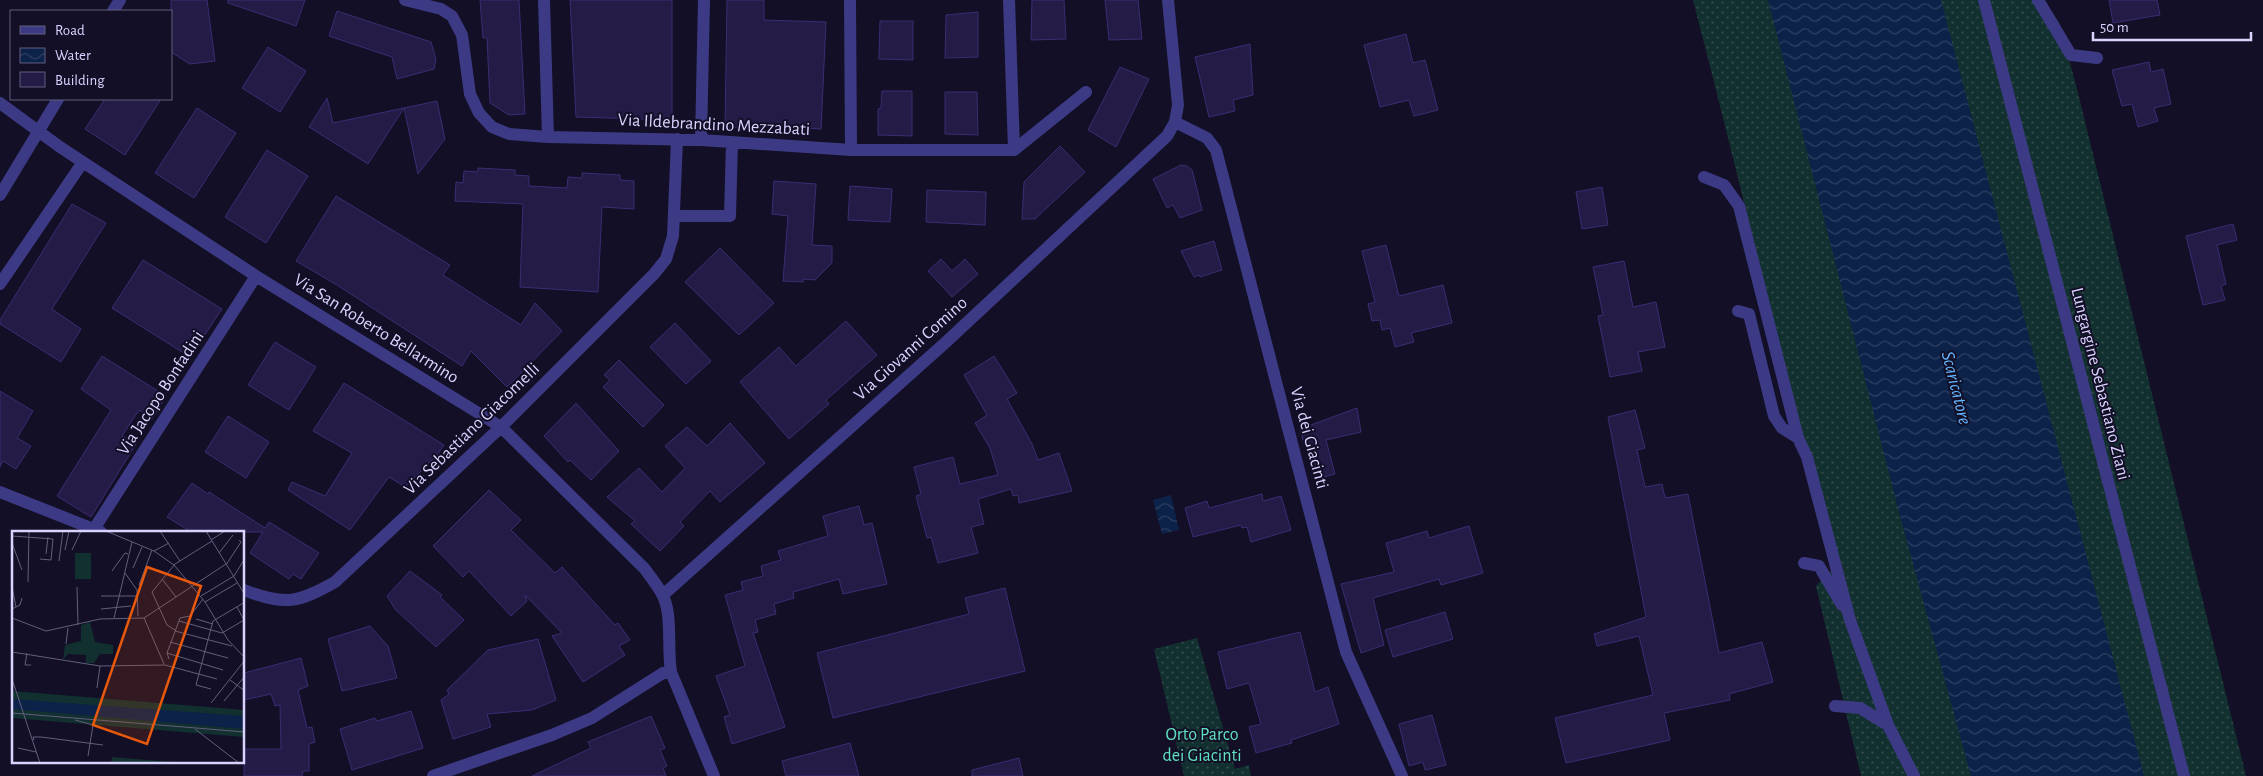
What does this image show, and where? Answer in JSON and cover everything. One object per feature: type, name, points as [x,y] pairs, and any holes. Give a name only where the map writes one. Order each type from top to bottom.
[{"type":"street","name":"Via Ildebrandino Mezzabati","points":[[405,0],[441,9],[452,16],[458,24],[462,35],[470,94],[479,113],[492,127],[508,134],[548,137],[701,140],[851,150],[1014,150]]},
{"type":"street","points":[[544,0],[548,137]]},
{"type":"street","points":[[701,140],[704,0]]},
{"type":"street","points":[[850,0],[851,150]]},
{"type":"street","points":[[1009,0],[1014,150]]},
{"type":"street","points":[[1168,0],[1178,105],[1175,122]]},
{"type":"street","name":"Lungargine Sebastiano Ziani","points":[[1984,0],[2184,776]]},
{"type":"street","points":[[2038,0],[2071,55],[2097,58]]},
{"type":"street","points":[[1014,150],[1086,92]]},
{"type":"street","points":[[0,195],[57,100]]},
{"type":"street","name":"Via San Roberto Bellarmino","points":[[0,102],[37,131],[256,276],[501,427],[644,568],[663,595]]},
{"type":"street","name":"Via Giovanni Comino","points":[[663,595],[952,336],[1167,136],[1175,122]]},
{"type":"street","name":"Via dei Giacinti","points":[[1175,122],[1207,138],[1216,150],[1346,652],[1402,776]]},
{"type":"street","name":"Via Sebastiano Giacomelli","points":[[245,590],[268,599],[292,601],[314,594],[335,582],[501,427],[654,274],[666,259],[673,236],[677,139]]},
{"type":"street","points":[[675,216],[730,216],[732,142]]},
{"type":"street","points":[[0,284],[84,162]]},
{"type":"street","points":[[1704,177],[1724,185],[1739,206],[1798,438],[1808,457],[1850,620],[1888,725],[1914,776]]},
{"type":"street","name":"Via Jacopo Bonfadini","points":[[98,531],[256,276]]},
{"type":"street","points":[[1738,311],[1749,314],[1768,415],[1782,428],[1798,438]]},
{"type":"street","points":[[0,492],[98,531]]},
{"type":"street","points":[[1804,563],[1819,566],[1850,620]]},
{"type":"street","points":[[663,595],[667,610],[668,658],[671,672],[714,776]]},
{"type":"street","points":[[433,776],[552,735],[592,718],[663,673],[671,672]]},
{"type":"street","points":[[1835,706],[1860,708],[1888,725]]},
{"type":"green space","points":[[1693,0],[2044,0],[2059,22],[2077,89],[2246,776],[1861,776],[1816,586],[1836,565]]},
{"type":"green space","name":"Orto Parco dei Giacinti","points":[[1197,638],[1235,769],[1249,765],[1251,776],[1184,776],[1154,649]]},
{"type":"water","name":"Scaricatore","points":[[1768,0],[1941,0],[2144,776],[1971,776],[1900,516]]},
{"type":"water","points":[[1171,495],[1179,530],[1162,534],[1153,500]]},
{"type":"building","points":[[171,0],[207,0],[215,61],[190,64],[172,53]]},
{"type":"building","points":[[228,0],[305,0],[296,26],[228,3]]},
{"type":"building","points":[[480,0],[519,0],[525,114],[509,115],[490,103],[487,38],[483,38]]},
{"type":"building","points":[[570,0],[672,0],[672,120],[576,117]]},
{"type":"building","points":[[727,0],[764,0],[764,20],[826,22],[821,129],[789,127],[789,125],[760,128],[725,127]]},
{"type":"building","points":[[1032,0],[1064,0],[1066,39],[1031,40]]},
{"type":"building","points":[[1105,0],[1138,0],[1142,39],[1109,40]]},
{"type":"building","points":[[2109,0],[2157,0],[2160,15],[2113,23]]},
{"type":"building","points":[[337,11],[431,42],[436,59],[434,69],[397,79],[392,57],[329,36]]},
{"type":"building","points":[[978,12],[978,57],[945,58],[946,15]]},
{"type":"building","points":[[880,21],[913,21],[913,60],[879,59]]},
{"type":"building","points":[[1406,34],[1413,63],[1425,60],[1438,110],[1414,116],[1409,100],[1380,107],[1364,45]]},
{"type":"building","points":[[1250,44],[1253,95],[1233,100],[1235,111],[1209,117],[1195,57]]},
{"type":"building","points":[[268,47],[306,71],[280,112],[242,88]]},
{"type":"building","points":[[2149,62],[2151,72],[2163,69],[2171,104],[2154,108],[2158,121],[2138,127],[2132,104],[2122,106],[2112,70]]},
{"type":"building","points":[[1120,67],[1149,79],[1116,147],[1088,130]]},
{"type":"building","points":[[882,91],[912,91],[912,136],[878,135],[878,109],[881,108]]},
{"type":"building","points":[[945,92],[977,92],[978,135],[945,134]]},
{"type":"building","points":[[327,98],[333,123],[437,101],[445,139],[418,174],[404,108],[368,164],[309,127]]},
{"type":"building","points":[[104,100],[160,100],[125,155],[85,129]]},
{"type":"building","points":[[197,108],[236,133],[194,198],[155,173]]},
{"type":"building","points":[[1060,146],[1085,172],[1035,219],[1022,219],[1024,182]]},
{"type":"building","points":[[267,150],[308,176],[266,243],[225,217]]},
{"type":"building","points":[[1181,165],[1187,166],[1192,170],[1202,210],[1180,218],[1173,205],[1167,208],[1153,179]]},
{"type":"building","points":[[478,168],[515,170],[515,175],[529,176],[529,186],[567,188],[568,177],[582,178],[582,173],[620,175],[620,180],[634,181],[634,209],[602,207],[598,292],[520,287],[523,204],[455,201],[456,182],[463,183],[464,171],[478,172]]},
{"type":"building","points":[[774,181],[816,184],[812,245],[832,246],[832,263],[815,280],[803,279],[803,282],[783,281],[788,216],[772,214]]},
{"type":"building","points":[[850,186],[892,189],[890,222],[848,220]]},
{"type":"building","points":[[1602,187],[1608,225],[1582,229],[1576,192]]},
{"type":"building","points":[[927,190],[986,192],[985,225],[926,222]]},
{"type":"building","points":[[336,196],[450,265],[443,275],[521,325],[535,303],[562,331],[507,387],[471,351],[462,366],[337,285],[296,261]]},
{"type":"building","points":[[72,204],[106,223],[52,309],[81,329],[61,362],[0,324],[0,320]]},
{"type":"building","points":[[2233,224],[2237,240],[2217,245],[2226,284],[2221,286],[2225,300],[2203,305],[2186,236]]},
{"type":"building","points":[[1214,241],[1222,270],[1194,277],[1181,251]]},
{"type":"building","points":[[1386,245],[1399,296],[1443,285],[1452,323],[1411,333],[1414,342],[1395,347],[1390,328],[1382,330],[1380,320],[1372,321],[1368,304],[1375,302],[1362,251]]},
{"type":"building","points":[[720,248],[774,303],[739,335],[685,282]]},
{"type":"building","points":[[941,259],[952,271],[965,259],[978,274],[952,297],[928,271]]},
{"type":"building","points":[[143,260],[222,309],[190,357],[112,308]]},
{"type":"building","points":[[1624,261],[1633,307],[1656,302],[1665,347],[1638,352],[1642,371],[1610,377],[1598,316],[1603,315],[1593,267]]},
{"type":"building","points":[[846,321],[877,355],[826,400],[829,404],[789,439],[740,382],[779,347],[796,366]]},
{"type":"building","points":[[675,323],[711,361],[686,384],[650,347]]},
{"type":"building","points":[[275,342],[316,367],[289,410],[248,385]]},
{"type":"building","points":[[102,356],[166,396],[152,419],[139,410],[122,436],[136,444],[91,517],[57,496],[111,410],[81,389]]},
{"type":"building","points":[[994,356],[1017,393],[1007,399],[1032,444],[1038,460],[1059,453],[1072,491],[1019,503],[1018,495],[1013,496],[1011,489],[978,499],[984,524],[971,527],[978,553],[938,563],[931,537],[927,538],[916,496],[921,494],[914,467],[953,457],[960,484],[998,475],[990,448],[975,423],[987,415],[964,375]]},
{"type":"building","points":[[619,360],[664,405],[643,427],[603,387],[610,380],[604,375]]},
{"type":"building","points":[[344,383],[444,445],[437,455],[405,487],[389,477],[350,530],[288,490],[292,482],[325,496],[352,453],[313,431]]},
{"type":"building","points":[[0,391],[33,411],[17,438],[31,446],[16,469],[3,461],[0,467]]},
{"type":"building","points":[[576,403],[619,451],[591,480],[570,460],[568,462],[544,436]]},
{"type":"building","points":[[1357,408],[1361,432],[1326,440],[1335,474],[1316,479],[1307,444],[1304,444],[1300,429]]},
{"type":"building","points":[[1635,410],[1645,448],[1637,450],[1645,487],[1662,484],[1665,498],[1688,494],[1719,653],[1762,642],[1773,682],[1729,694],[1730,700],[1664,713],[1670,740],[1566,763],[1555,718],[1653,695],[1639,636],[1597,646],[1594,634],[1646,617],[1608,417]]},
{"type":"building","points":[[228,416],[269,442],[246,478],[205,452]]},
{"type":"building","points":[[730,423],[765,463],[720,502],[710,491],[680,522],[684,526],[660,551],[631,524],[635,521],[607,497],[639,468],[662,492],[685,468],[665,446],[687,427],[707,446]]},
{"type":"building","points":[[192,483],[265,528],[269,522],[319,553],[301,579],[293,574],[289,579],[250,553],[263,532],[189,531],[167,517]]},
{"type":"building","points":[[489,490],[521,520],[511,530],[555,573],[562,567],[615,625],[618,623],[630,640],[619,646],[625,655],[583,682],[552,636],[562,633],[525,595],[527,601],[511,616],[469,571],[463,577],[433,546]]},
{"type":"building","points":[[1262,494],[1263,501],[1281,496],[1291,530],[1251,542],[1247,527],[1242,528],[1241,525],[1193,537],[1185,508],[1207,501],[1209,508]]},
{"type":"building","points":[[859,506],[864,525],[872,523],[887,584],[843,594],[839,579],[793,592],[794,598],[774,604],[776,614],[755,620],[758,632],[753,633],[785,727],[732,744],[724,717],[730,715],[716,676],[745,666],[725,595],[743,590],[741,582],[763,576],[761,566],[781,560],[778,551],[828,536],[823,516]]},
{"type":"building","points":[[1469,526],[1483,573],[1441,585],[1439,579],[1373,598],[1384,645],[1361,653],[1341,584],[1394,572],[1386,543],[1427,531],[1429,538]]},
{"type":"building","points":[[410,571],[442,595],[440,597],[464,620],[436,647],[395,609],[387,596]]},
{"type":"building","points":[[1005,588],[1025,671],[833,718],[817,653],[969,614],[965,598]]},
{"type":"building","points":[[1445,612],[1453,639],[1393,657],[1385,630]]},
{"type":"building","points":[[370,626],[388,646],[397,678],[342,691],[328,639]]},
{"type":"building","points":[[1300,632],[1315,692],[1328,687],[1339,724],[1291,740],[1292,743],[1256,753],[1249,727],[1261,724],[1249,683],[1227,689],[1218,652]]},
{"type":"building","points":[[538,639],[556,700],[532,710],[487,714],[491,727],[453,739],[441,700],[449,694],[447,690],[488,650]]},
{"type":"building","points":[[301,658],[308,686],[298,690],[307,728],[312,727],[315,742],[309,744],[309,771],[303,771],[302,776],[244,776],[245,749],[281,749],[280,705],[275,706],[271,694],[245,700],[245,673]]},
{"type":"building","points":[[411,711],[423,748],[352,770],[340,729],[375,718],[377,721]]},
{"type":"building","points":[[1432,715],[1446,765],[1425,770],[1423,762],[1409,766],[1399,724]]},
{"type":"building","points":[[651,716],[665,748],[660,750],[667,766],[663,768],[666,776],[532,776],[591,748],[588,742]]},
{"type":"building","points":[[850,743],[859,776],[786,776],[782,761]]},
{"type":"building","points":[[1019,758],[1023,776],[972,776],[972,770]]}]
